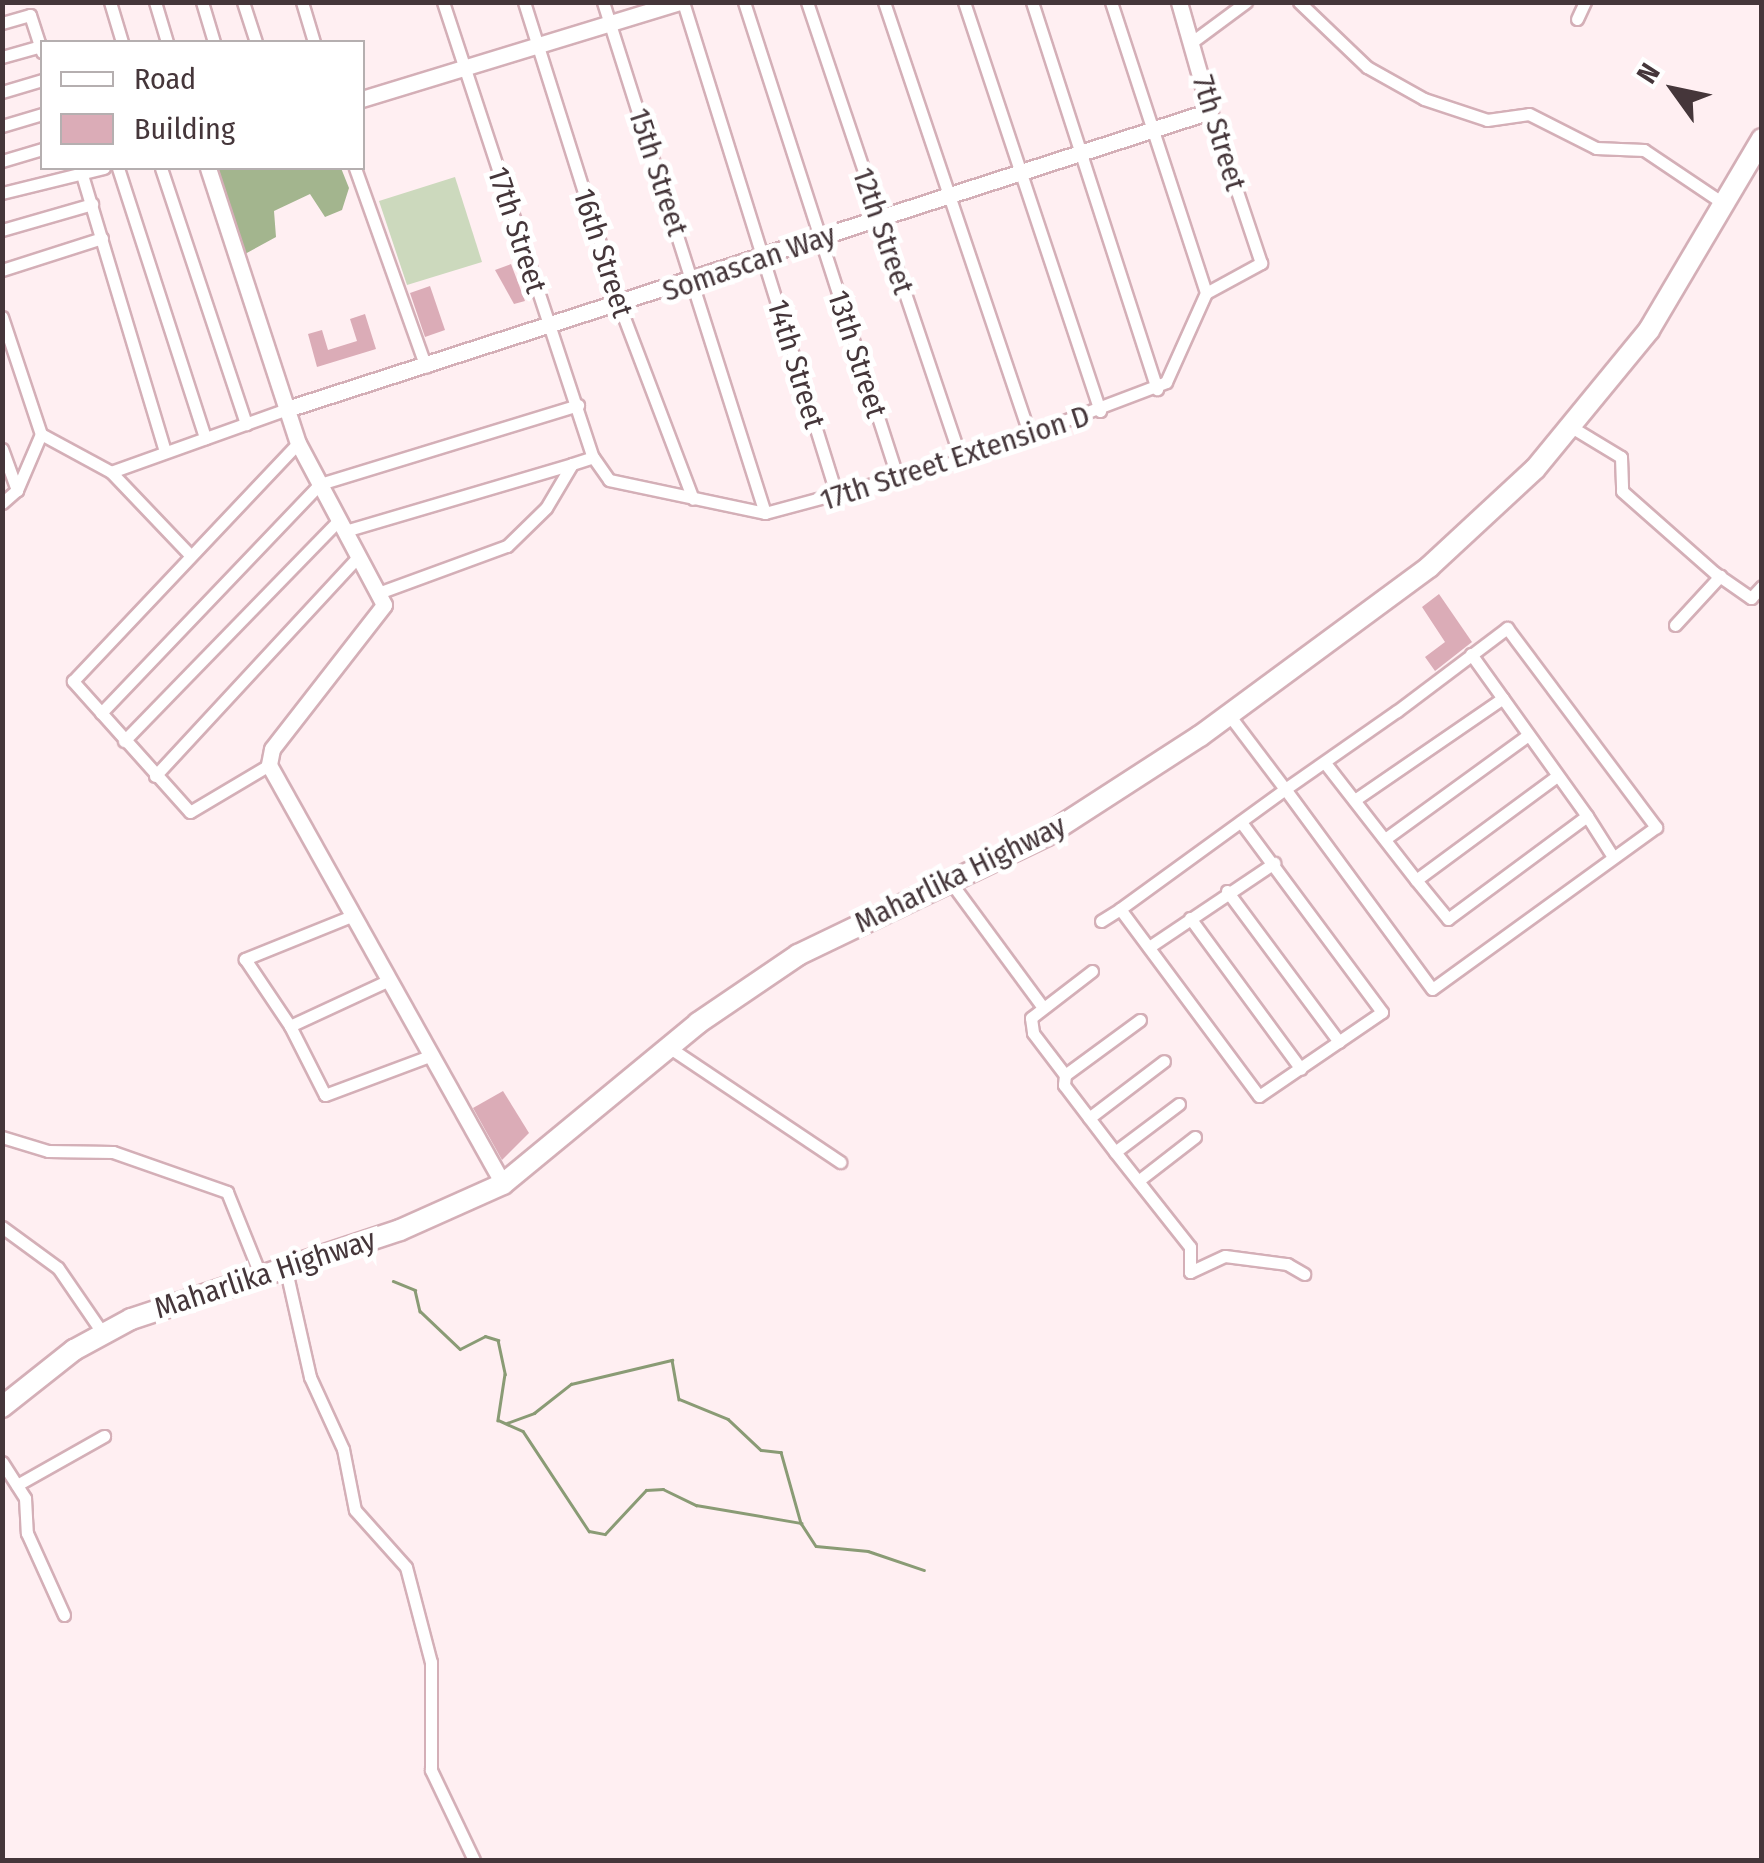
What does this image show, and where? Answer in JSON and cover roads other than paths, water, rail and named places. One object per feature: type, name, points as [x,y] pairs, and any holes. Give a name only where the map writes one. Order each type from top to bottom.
[{"type":"highway","name":"Maharlika Highway","points":[[2,1408],[102,1332],[260,1274],[400,1230],[503,1184],[670,1048],[798,955],[1047,835],[1229,714],[1429,567],[1573,428],[1681,282],[1720,201],[1762,139]]},
{"type":"street","points":[[110,2],[121,40]]},
{"type":"street","points":[[154,2],[166,40]]},
{"type":"street","points":[[202,2],[213,40]]},
{"type":"street","points":[[243,2],[255,40]]},
{"type":"street","points":[[302,2],[313,40]]},
{"type":"street","name":"17th Street","points":[[443,2],[462,71],[593,457]]},
{"type":"street","name":"16th Street","points":[[524,2],[620,308],[693,500]]},
{"type":"street","name":"15th Street","points":[[603,2],[766,513]]},
{"type":"street","points":[[365,98],[681,2]]},
{"type":"street","name":"14th Street","points":[[681,2],[836,496]]},
{"type":"street","name":"13th Street","points":[[744,2],[897,477]]},
{"type":"street","name":"12th Street","points":[[806,2],[961,460]]},
{"type":"street","points":[[884,2],[1029,432]]},
{"type":"street","points":[[964,2],[1100,411]]},
{"type":"street","points":[[1032,2],[1157,389]]},
{"type":"street","points":[[1111,2],[1206,293],[1175,368],[1157,389]]},
{"type":"street","name":"7th Street","points":[[1179,2],[1210,111],[1261,263],[1206,293]]},
{"type":"street","points":[[1192,42],[1246,2]]},
{"type":"street","points":[[1299,2],[1367,67],[1424,99],[1486,120],[1530,114],[1596,148],[1644,150],[1720,201]]},
{"type":"street","points":[[1577,19],[1585,2]]},
{"type":"street","points":[[2,23],[30,15],[40,43]]},
{"type":"street","points":[[2,57],[40,49]]},
{"type":"street","points":[[2,92],[40,81]]},
{"type":"street","name":"Somascan Way","points":[[287,410],[620,308],[1021,170],[1210,111]]},
{"type":"street","points":[[2,126],[40,115]]},
{"type":"street","points":[[2,161],[40,150]]},
{"type":"street","points":[[2,193],[81,170],[165,451]]},
{"type":"street","points":[[119,170],[206,438]]},
{"type":"street","points":[[162,170],[246,424]]},
{"type":"street","points":[[209,170],[298,444],[381,592],[384,604],[272,749],[269,764],[503,1184]]},
{"type":"street","points":[[356,170],[426,367]]},
{"type":"street","points":[[2,230],[92,204]]},
{"type":"street","points":[[2,270],[102,238]]},
{"type":"street","points":[[2,316],[41,434],[16,490],[2,504]]},
{"type":"street","name":"17th Street Extension D","points":[[593,457],[609,480],[766,513],[961,460],[1029,432],[1157,389]]},
{"type":"street","points":[[101,712],[320,484],[578,405]]},
{"type":"street","points":[[111,472],[287,410]]},
{"type":"street","points":[[1573,428],[1621,458],[1622,492],[1720,576],[1750,598],[1762,586]]},
{"type":"street","points":[[41,434],[111,472],[190,554]]},
{"type":"street","points":[[269,764],[190,812],[73,680],[298,444]]},
{"type":"street","points":[[2,449],[16,490]]},
{"type":"street","points":[[124,741],[342,525],[593,457]]},
{"type":"street","points":[[381,592],[507,546],[546,508],[572,464]]},
{"type":"street","points":[[155,776],[358,556]]},
{"type":"street","points":[[1676,624],[1720,576]]},
{"type":"street","points":[[1100,921],[1284,789],[1325,763],[1507,628],[1656,827],[1432,989],[1284,789],[1229,714]]},
{"type":"street","points":[[1471,654],[1613,857]]},
{"type":"street","points":[[1356,799],[1503,698]]},
{"type":"street","points":[[1385,839],[1528,735]]},
{"type":"street","points":[[1325,763],[1448,919],[1587,816]]},
{"type":"street","points":[[1416,880],[1557,776]]},
{"type":"street","points":[[1120,909],[1258,1096],[1382,1012],[1241,822]]},
{"type":"street","points":[[1149,947],[1274,863]]},
{"type":"street","points":[[948,880],[1041,1005]]},
{"type":"street","points":[[1227,892],[1340,1042]]},
{"type":"street","points":[[354,915],[245,959],[290,1026],[325,1095],[432,1055]]},
{"type":"street","points":[[1190,918],[1300,1069]]},
{"type":"street","points":[[1092,971],[1041,1005],[1033,1033],[1065,1075],[1089,1118],[1190,1247],[1190,1272],[1226,1256],[1287,1264],[1304,1274]]},
{"type":"street","points":[[290,1026],[387,981]]},
{"type":"street","points":[[1065,1075],[1140,1020]]},
{"type":"street","points":[[670,1048],[840,1162]]},
{"type":"street","points":[[1089,1118],[1164,1062]]},
{"type":"street","points":[[1116,1152],[1179,1104]]},
{"type":"street","points":[[2,1137],[48,1151],[114,1152],[226,1192],[240,1210],[260,1274]]},
{"type":"street","points":[[1138,1181],[1195,1137]]},
{"type":"street","points":[[2,1227],[58,1268],[102,1332]]},
{"type":"street","points":[[285,1266],[310,1376],[343,1448],[355,1510],[406,1567],[430,1662],[432,1770],[474,1860]]},
{"type":"street","points":[[18,1485],[104,1436]]},
{"type":"street","points":[[2,1462],[18,1485],[27,1533],[64,1615]]},
{"type":"waterway","points":[[393,1281],[415,1290],[420,1311],[460,1349],[485,1336],[498,1340],[505,1374],[498,1420],[523,1431],[589,1531],[605,1534],[646,1490],[663,1489],[696,1505],[801,1523],[816,1546],[868,1551],[924,1570]]},
{"type":"waterway","points":[[507,1423],[534,1413],[571,1384],[672,1360],[679,1399],[728,1419],[761,1450],[781,1452],[801,1523]]}]
